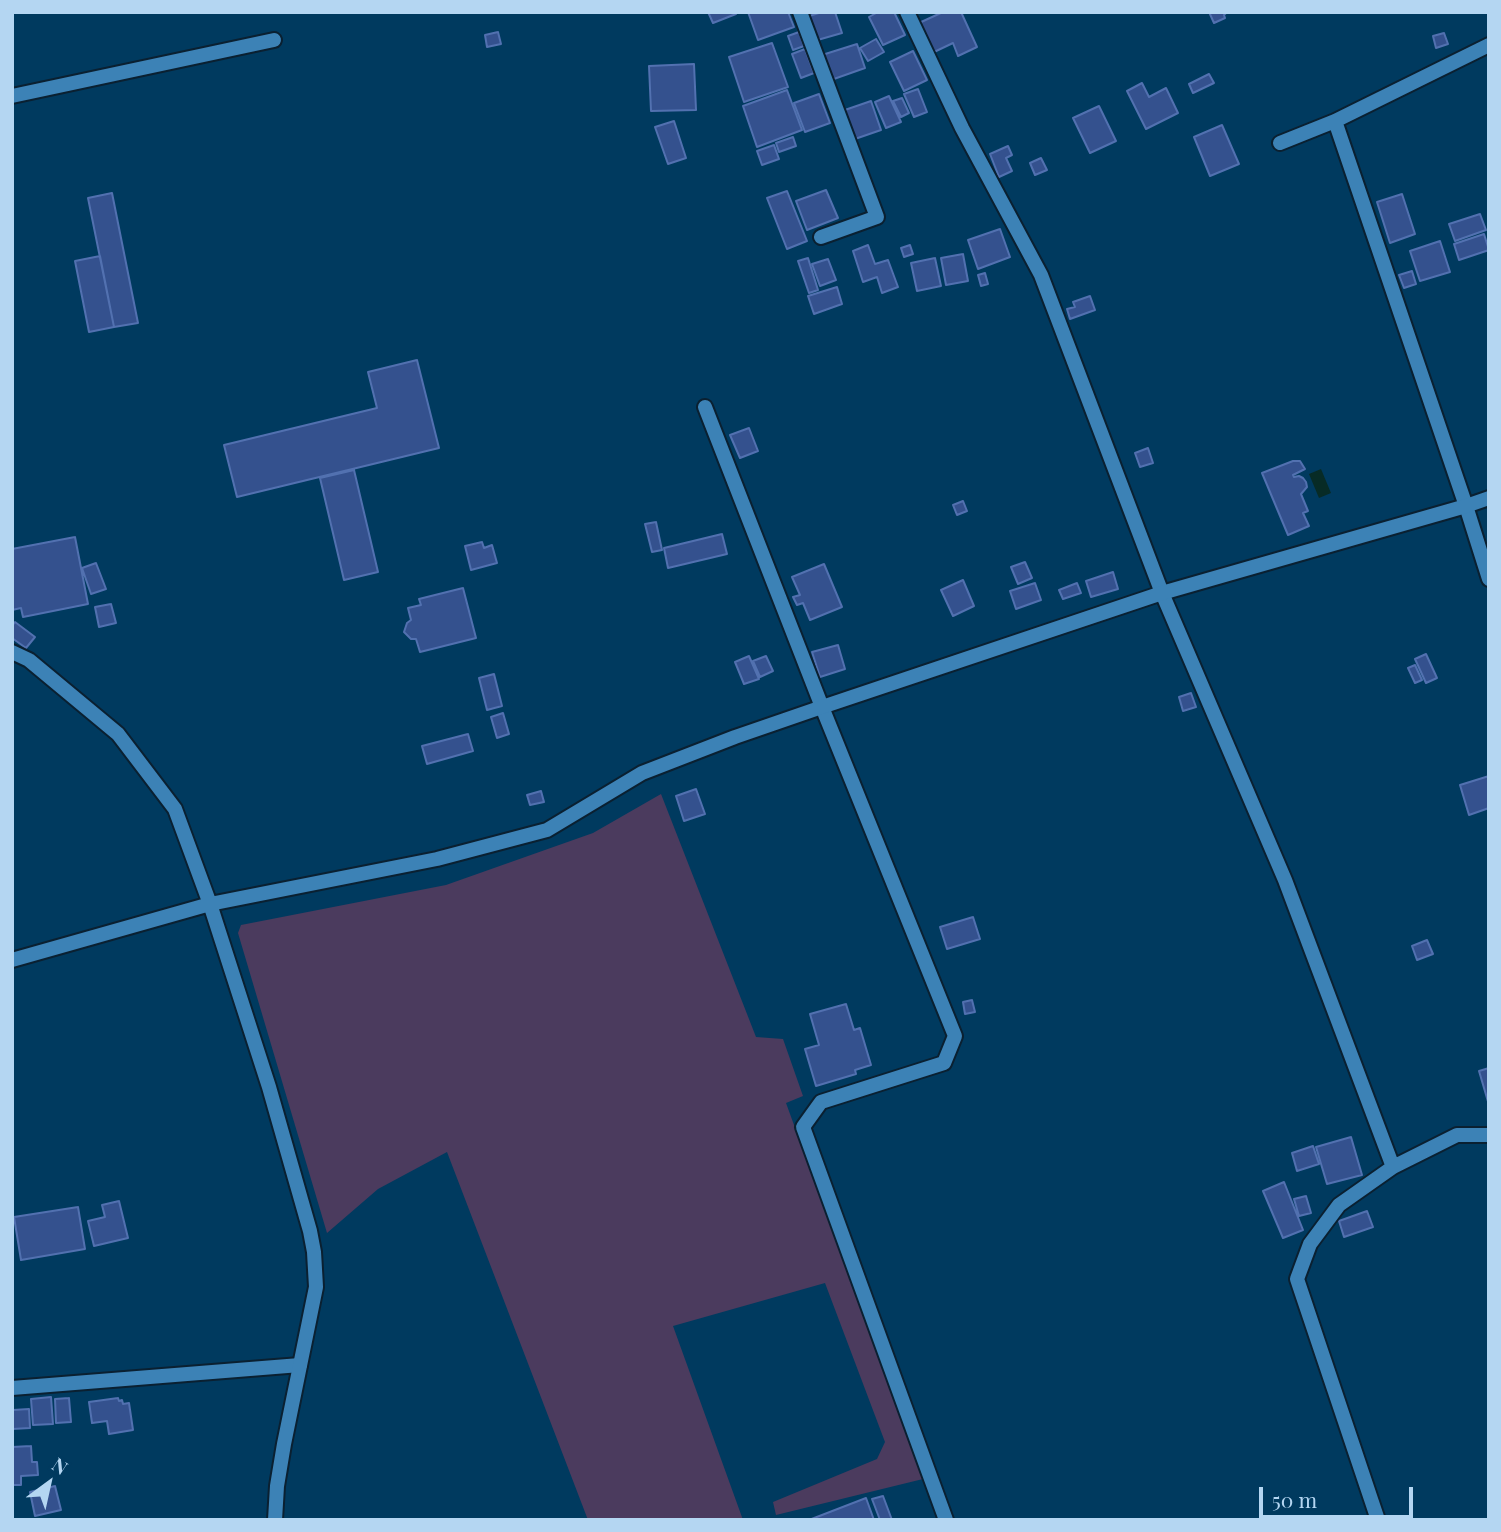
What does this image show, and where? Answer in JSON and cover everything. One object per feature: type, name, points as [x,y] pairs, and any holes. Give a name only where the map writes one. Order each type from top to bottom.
[{"type":"street","points":[[800,12],[877,217],[821,237]]},
{"type":"street","points":[[907,12],[962,128],[1041,275],[1162,593],[1285,880],[1394,1167]]},
{"type":"street","points":[[12,96],[274,40]]},
{"type":"street","points":[[1280,143],[1335,121],[1489,45]]},
{"type":"street","points":[[1335,121],[1489,579]]},
{"type":"street","points":[[705,407],[955,1036],[944,1063],[821,1102],[803,1127],[946,1520]]},
{"type":"street","points":[[12,960],[210,904],[437,859],[547,830],[642,773],[735,737],[1162,593],[1489,498]]},
{"type":"street","points":[[12,652],[29,660],[118,734],[176,809],[210,904],[269,1087],[312,1241],[316,1287],[277,1486],[275,1520]]},
{"type":"street","points":[[1378,1520],[1297,1279],[1310,1244],[1339,1205],[1394,1167],[1458,1135],[1489,1135]]},
{"type":"street","points":[[12,1388],[300,1365]]},
{"type":"shaded area","points":[[1321,469],[1331,493],[1319,498],[1309,474]]},
{"type":"shaded area","points":[[661,794],[756,1037],[783,1039],[803,1096],[786,1103],[923,1479],[776,1515],[773,1502],[877,1459],[885,1442],[825,1283],[673,1326],[743,1520],[588,1520],[447,1152],[378,1189],[327,1233],[238,933],[241,925],[446,885],[593,833]]},
{"type":"building","points":[[708,12],[735,12],[736,14],[713,23]]},
{"type":"building","points":[[748,12],[788,12],[794,27],[758,40]]},
{"type":"building","points":[[822,12],[835,12],[842,33],[814,41],[806,17]]},
{"type":"building","points":[[878,12],[894,12],[905,35],[883,45],[869,17]]},
{"type":"building","points":[[943,12],[961,12],[977,47],[958,56],[953,43],[932,53],[919,23]]},
{"type":"building","points":[[1209,12],[1227,12],[1225,18],[1214,23]]},
{"type":"building","points":[[498,32],[501,44],[487,47],[485,35]]},
{"type":"building","points":[[799,32],[804,46],[793,50],[788,36]]},
{"type":"building","points":[[1444,33],[1448,44],[1436,48],[1433,36]]},
{"type":"building","points":[[876,39],[884,52],[868,61],[860,48]]},
{"type":"building","points":[[772,43],[788,87],[744,102],[729,57]]},
{"type":"building","points":[[857,44],[865,68],[831,80],[822,55]]},
{"type":"building","points":[[805,49],[814,73],[801,78],[792,54]]},
{"type":"building","points":[[913,51],[927,80],[904,91],[890,62]]},
{"type":"building","points":[[694,64],[696,110],[651,111],[649,66]]},
{"type":"building","points":[[1209,74],[1214,83],[1193,93],[1189,84]]},
{"type":"building","points":[[1142,83],[1149,97],[1166,88],[1178,113],[1146,129],[1127,91]]},
{"type":"building","points":[[918,89],[927,112],[914,117],[904,94]]},
{"type":"building","points":[[787,90],[802,130],[757,147],[743,106]]},
{"type":"building","points":[[819,94],[830,123],[805,132],[794,103]]},
{"type":"building","points":[[889,96],[901,122],[886,128],[875,102]]},
{"type":"building","points":[[902,98],[909,113],[901,117],[893,101]]},
{"type":"building","points":[[871,101],[881,130],[852,140],[842,111]]},
{"type":"building","points":[[1099,106],[1116,141],[1090,153],[1073,118]]},
{"type":"building","points":[[674,121],[686,158],[668,164],[655,127]]},
{"type":"building","points":[[1222,125],[1239,164],[1210,176],[1194,137]]},
{"type":"building","points":[[793,137],[796,146],[779,152],[776,143]]},
{"type":"building","points":[[774,145],[779,159],[762,165],[757,151]]},
{"type":"building","points":[[1008,146],[1012,155],[1006,158],[1012,171],[999,177],[990,154]]},
{"type":"building","points":[[1041,158],[1047,170],[1035,175],[1030,163]]},
{"type":"building","points":[[826,190],[838,218],[807,230],[796,201]]},
{"type":"building","points":[[787,191],[807,241],[787,249],[767,198]]},
{"type":"building","points":[[112,193],[138,323],[114,327],[88,198]]},
{"type":"building","points":[[1402,194],[1415,234],[1390,243],[1377,202]]},
{"type":"building","points":[[1480,214],[1486,230],[1455,241],[1449,224]]},
{"type":"building","points":[[1000,229],[1010,257],[978,269],[968,240]]},
{"type":"building","points":[[1484,234],[1489,250],[1459,260],[1454,244]]},
{"type":"building","points":[[1440,241],[1450,272],[1420,281],[1410,251]]},
{"type":"building","points":[[868,245],[875,264],[888,260],[898,287],[882,293],[877,277],[863,282],[853,251]]},
{"type":"building","points":[[910,245],[913,254],[904,257],[901,248]]},
{"type":"building","points":[[963,254],[968,281],[946,285],[941,258]]},
{"type":"building","points":[[100,256],[114,327],[89,332],[75,261]]},
{"type":"building","points":[[808,258],[818,290],[809,293],[798,261]]},
{"type":"building","points":[[935,258],[941,286],[917,291],[911,263]]},
{"type":"building","points":[[828,259],[836,280],[820,286],[812,264]]},
{"type":"building","points":[[1412,271],[1416,284],[1404,288],[1399,275]]},
{"type":"building","points":[[985,273],[988,284],[981,286],[978,275]]},
{"type":"building","points":[[837,287],[842,304],[814,314],[808,296]]},
{"type":"building","points":[[1090,296],[1095,310],[1070,319],[1067,309],[1075,307],[1073,302]]},
{"type":"building","points":[[417,360],[439,448],[237,497],[224,445],[377,408],[368,372]]},
{"type":"building","points":[[749,428],[758,451],[740,458],[730,435]]},
{"type":"building","points":[[1148,448],[1153,463],[1140,467],[1135,453]]},
{"type":"building","points":[[1293,461],[1300,461],[1305,469],[1293,475],[1306,482],[1307,487],[1301,494],[1308,511],[1303,513],[1309,526],[1288,535],[1262,473]]},
{"type":"building","points":[[354,470],[378,572],[344,580],[320,478]]},
{"type":"building","points":[[963,501],[967,511],[957,515],[953,505]]},
{"type":"building","points":[[656,522],[662,550],[652,552],[645,524]]},
{"type":"building","points":[[722,534],[727,554],[668,568],[664,548]]},
{"type":"building","points":[[75,537],[88,604],[23,617],[21,608],[12,610],[12,549]]},
{"type":"building","points":[[482,542],[484,548],[492,545],[497,563],[471,570],[465,546]]},
{"type":"building","points":[[1025,562],[1032,578],[1018,584],[1011,567]]},
{"type":"building","points":[[96,563],[106,589],[91,594],[82,568]]},
{"type":"building","points":[[824,564],[842,607],[810,620],[803,603],[797,605],[793,597],[800,595],[792,577]]},
{"type":"building","points":[[1113,572],[1118,589],[1091,597],[1086,581]]},
{"type":"building","points":[[963,580],[974,606],[953,616],[941,590]]},
{"type":"building","points":[[1035,583],[1041,600],[1016,609],[1010,591]]},
{"type":"building","points":[[1077,583],[1081,593],[1063,599],[1059,590]]},
{"type":"building","points":[[463,588],[476,638],[420,652],[416,639],[411,639],[404,632],[411,620],[408,608],[421,605],[419,599]]},
{"type":"building","points":[[111,604],[116,623],[99,627],[95,607]]},
{"type":"building","points":[[15,622],[35,637],[26,648],[12,638],[12,626]]},
{"type":"building","points":[[838,645],[845,669],[820,677],[812,652]]},
{"type":"building","points":[[1426,654],[1437,678],[1426,683],[1415,659]]},
{"type":"building","points":[[749,656],[759,679],[744,684],[735,662]]},
{"type":"building","points":[[766,656],[773,671],[760,677],[753,661]]},
{"type":"building","points":[[1415,665],[1422,680],[1415,683],[1408,668]]},
{"type":"building","points":[[494,674],[502,706],[487,710],[479,678]]},
{"type":"building","points":[[1191,693],[1196,707],[1183,711],[1179,697]]},
{"type":"building","points":[[503,713],[509,734],[497,738],[491,717]]},
{"type":"building","points":[[468,734],[473,751],[427,764],[422,746]]},
{"type":"building","points":[[1489,776],[1489,808],[1469,815],[1460,785]]},
{"type":"building","points":[[696,789],[705,814],[684,821],[676,796]]},
{"type":"building","points":[[541,791],[544,802],[530,805],[527,795]]},
{"type":"building","points":[[973,917],[980,939],[947,949],[940,927]]},
{"type":"building","points":[[1427,940],[1433,954],[1417,960],[1412,946]]},
{"type":"building","points":[[972,1000],[975,1012],[965,1014],[963,1002]]},
{"type":"building","points":[[846,1004],[854,1030],[860,1028],[871,1065],[855,1070],[856,1074],[816,1086],[805,1049],[819,1045],[810,1014]]},
{"type":"building","points":[[1489,1068],[1489,1105],[1479,1071]]},
{"type":"building","points":[[1351,1137],[1362,1175],[1327,1184],[1316,1147]]},
{"type":"building","points":[[1313,1146],[1319,1164],[1297,1171],[1292,1153]]},
{"type":"building","points":[[1284,1182],[1303,1230],[1283,1238],[1263,1191]]},
{"type":"building","points":[[1306,1196],[1311,1213],[1299,1216],[1294,1199]]},
{"type":"building","points":[[119,1201],[128,1238],[94,1246],[88,1221],[105,1217],[102,1205]]},
{"type":"building","points":[[78,1207],[85,1249],[21,1260],[14,1217]]},
{"type":"building","points":[[1367,1211],[1373,1227],[1344,1237],[1339,1221]]},
{"type":"building","points":[[51,1397],[53,1424],[33,1425],[31,1399]]},
{"type":"building","points":[[69,1398],[71,1422],[56,1423],[55,1399]]},
{"type":"building","points":[[118,1398],[123,1404],[129,1403],[133,1430],[109,1434],[107,1421],[92,1423],[89,1402]]},
{"type":"building","points":[[12,1405],[13,1410],[29,1409],[30,1428],[12,1429]]},
{"type":"building","points":[[31,1446],[32,1462],[37,1462],[38,1475],[21,1476],[21,1485],[12,1485],[12,1447]]},
{"type":"building","points":[[55,1486],[61,1510],[35,1516],[30,1492]]},
{"type":"building","points":[[883,1496],[892,1520],[880,1520],[872,1499]]},
{"type":"building","points":[[866,1498],[874,1520],[809,1520]]}]
